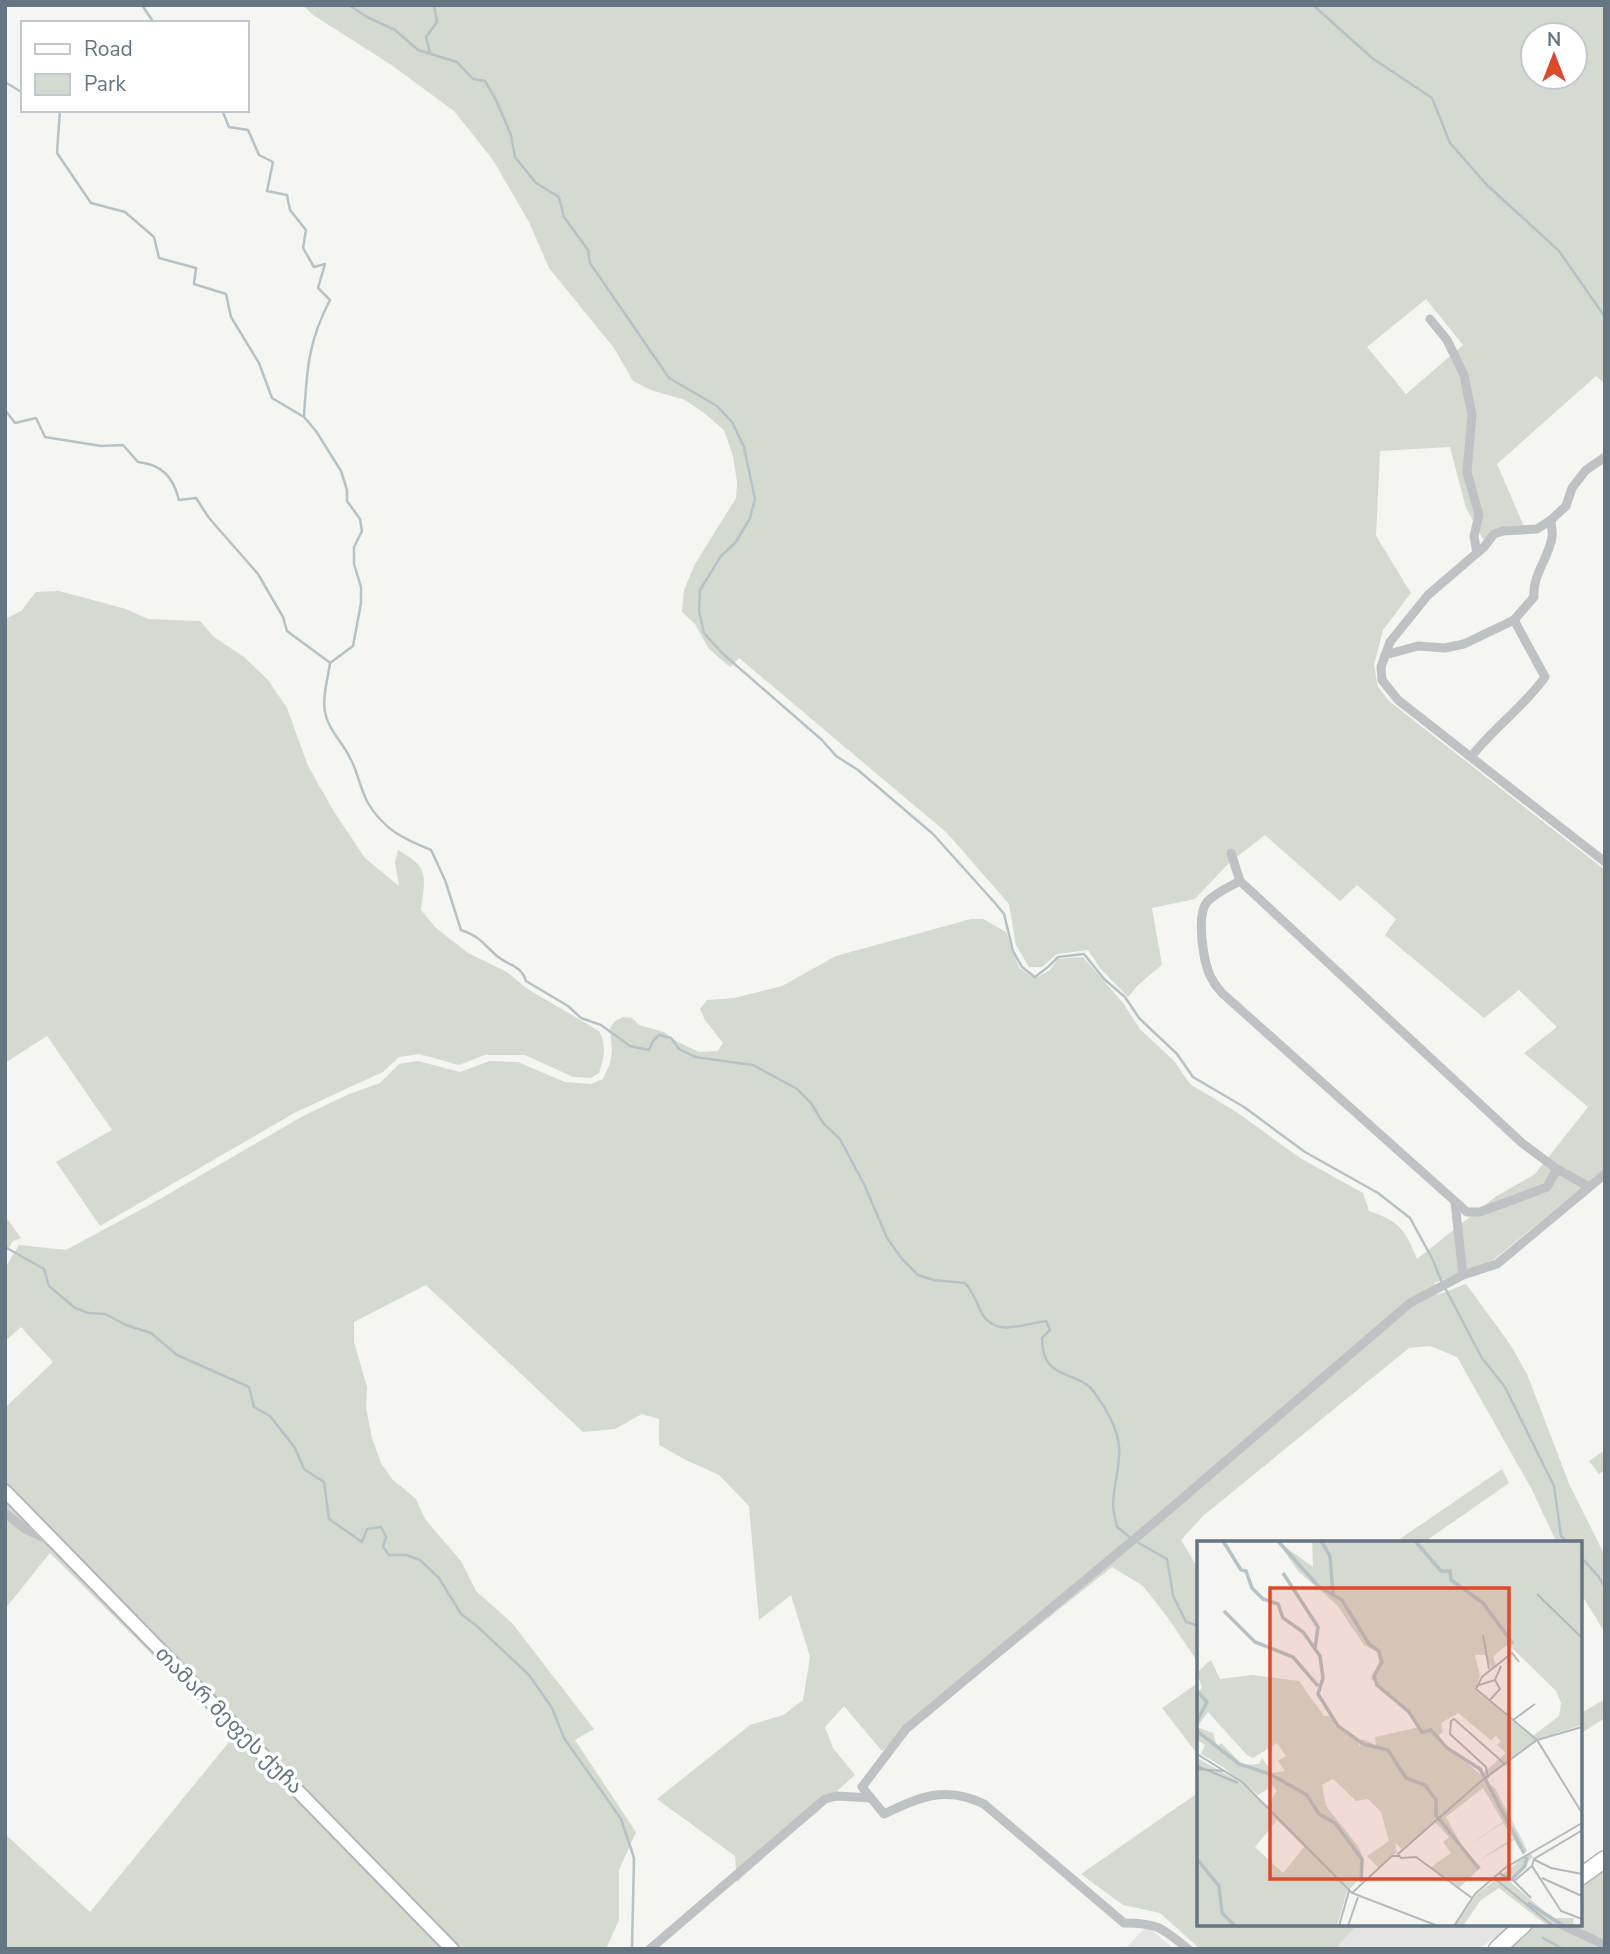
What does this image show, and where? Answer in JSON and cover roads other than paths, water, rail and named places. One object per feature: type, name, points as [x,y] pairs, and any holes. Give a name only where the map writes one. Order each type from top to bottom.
[{"type":"highway","points":[[1582,1876],[1605,1859]]},
{"type":"highway","points":[[1502,1947],[1522,1926]]},
{"type":"street","points":[[1430,319],[1456,355],[1464,374],[1472,415],[1467,472],[1479,515],[1474,536],[1477,553]]},
{"type":"street","points":[[1605,457],[1586,470],[1572,488],[1566,506],[1551,520],[1537,529],[1494,534],[1477,553],[1428,595],[1390,642],[1381,667],[1382,680],[1398,700],[1605,862]]},
{"type":"street","points":[[1385,656],[1418,646],[1445,648],[1464,644],[1514,620],[1534,597],[1532,584],[1541,570],[1552,537],[1551,520]]},
{"type":"street","points":[[1471,757],[1487,736],[1531,697],[1545,677],[1514,620]]},
{"type":"street","points":[[1231,853],[1240,881],[1522,1143],[1589,1187]]},
{"type":"street","points":[[1240,881],[1216,894],[1205,905],[1201,928],[1210,977],[1222,993],[1466,1212],[1480,1212],[1547,1187],[1558,1169]]},
{"type":"street","points":[[1188,1949],[1162,1928],[1147,1923],[1124,1923],[984,1804],[967,1795],[937,1794],[913,1800],[884,1814],[862,1787],[906,1729],[1156,1521],[1410,1303],[1463,1275],[1497,1264],[1605,1174]]},
{"type":"street","points":[[1455,1202],[1463,1275]]},
{"type":"street","name":"თამარ მეფეს ქუჩა","points":[[5,1491],[452,1949]]},
{"type":"street","points":[[5,1513],[25,1529],[55,1544]]},
{"type":"street","points":[[650,1949],[825,1799],[837,1796],[871,1798]]},
{"type":"street","points":[[1564,1926],[1605,1945]]},
{"type":"waterway","points":[[142,5],[153,21]]},
{"type":"waterway","points":[[349,5],[395,30],[418,50],[457,62],[473,79],[485,81],[511,135],[515,157],[536,183],[559,197],[564,217],[588,250],[590,263],[669,378],[717,406],[732,422],[744,447],[755,499],[750,518],[736,542],[721,556],[700,590],[699,611],[704,633],[722,653],[822,740],[836,756],[858,770],[933,834],[1004,914],[1013,951],[1022,967],[1035,977],[1058,957],[1084,954],[1104,979],[1125,997],[1139,1018],[1177,1054],[1193,1077],[1244,1107],[1305,1152],[1378,1193],[1410,1218],[1442,1283]]},
{"type":"waterway","points":[[430,53],[426,37],[437,22],[434,5]]},
{"type":"waterway","points":[[1313,5],[1372,58],[1432,98],[1450,143],[1487,185],[1559,251],[1605,317]]},
{"type":"waterway","points":[[5,82],[21,92]]},
{"type":"waterway","points":[[60,112],[57,153],[91,203],[125,212],[154,237],[159,258],[196,268],[194,284],[226,294],[231,317],[259,363],[272,398],[304,417],[341,471],[347,490],[347,501],[360,519],[362,531],[354,547],[354,564],[361,587],[361,603],[353,646],[330,663],[325,696],[326,716],[353,763],[365,798],[374,812],[395,832],[431,850],[445,880],[461,930],[477,938],[497,956],[518,969],[526,981],[568,1006],[581,1018],[601,1025],[630,1046],[649,1050],[659,1035],[671,1038],[679,1049],[695,1057],[753,1065],[797,1089],[811,1103],[823,1123],[840,1139],[864,1184],[887,1238],[918,1275],[934,1280],[965,1283],[981,1312],[994,1325],[1010,1327],[1046,1321],[1050,1330],[1042,1338],[1048,1362],[1054,1369],[1087,1385],[1102,1404],[1113,1425],[1119,1453],[1113,1510],[1117,1527],[1131,1538]]},
{"type":"waterway","points":[[223,112],[229,127],[248,130],[259,155],[273,162],[267,191],[287,195],[290,210],[306,230],[303,248],[314,267],[325,264],[318,288],[330,300],[317,329],[310,356],[304,416]]},
{"type":"waterway","points":[[5,410],[15,423],[36,418],[45,437],[101,446],[123,445],[138,462],[160,469],[174,485],[179,500],[196,498],[209,518],[258,574],[283,617],[287,631],[329,662]]},
{"type":"waterway","points":[[5,1247],[44,1269],[49,1286],[75,1308],[89,1313],[105,1314],[126,1325],[151,1333],[177,1355],[249,1387],[254,1407],[270,1416],[295,1448],[304,1469],[324,1482],[329,1519],[362,1542],[367,1529],[381,1527],[386,1537],[383,1547],[389,1555],[406,1555],[420,1560],[439,1578],[461,1614],[529,1675],[552,1708],[564,1738],[621,1819],[634,1858],[632,1949]]},
{"type":"waterway","points":[[1445,1288],[1482,1358],[1505,1387],[1554,1486],[1561,1536],[1566,1541]]},
{"type":"waterway","points":[[1137,1542],[1167,1559],[1173,1595],[1186,1622],[1197,1625]]},
{"type":"waterway","points":[[1582,1558],[1605,1587]]},
{"type":"waterway","points":[[1543,1938],[1563,1949]]}]
